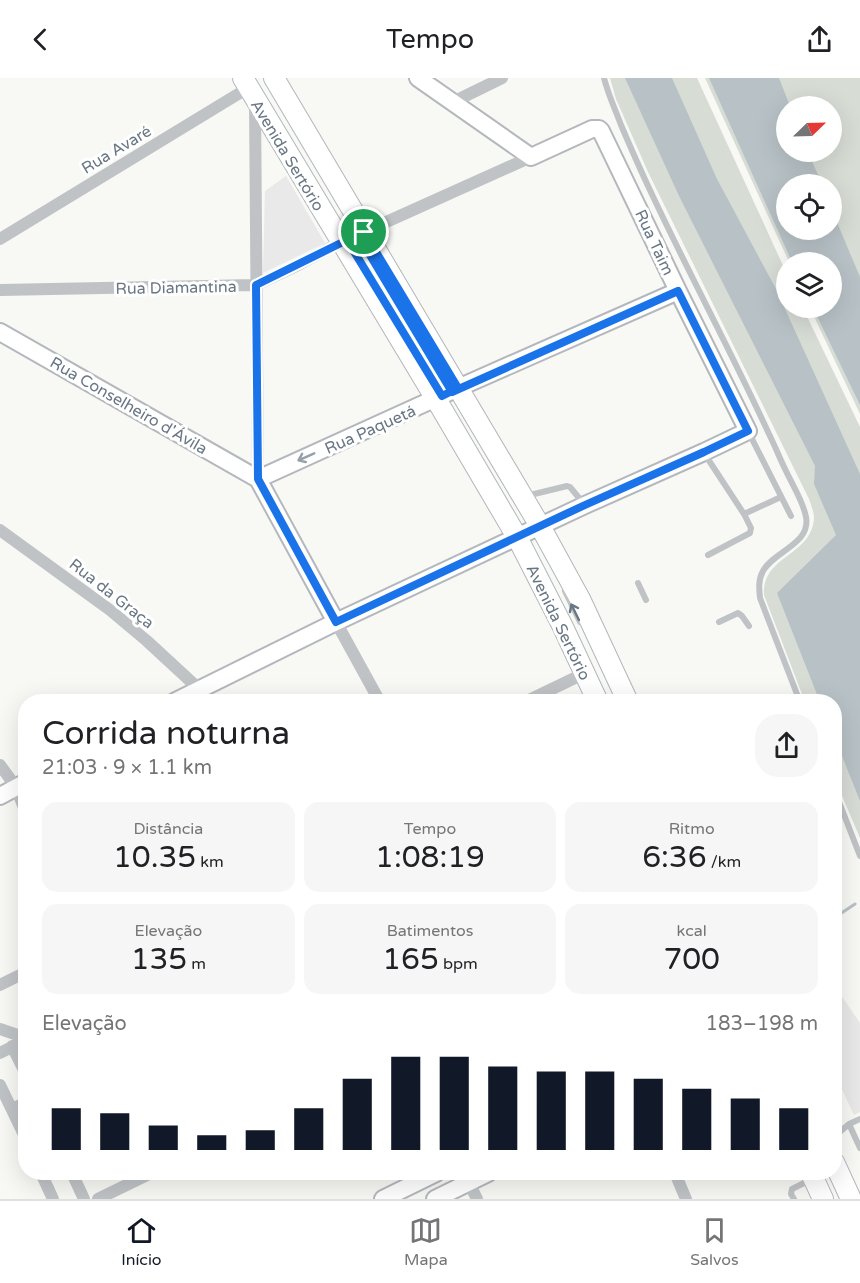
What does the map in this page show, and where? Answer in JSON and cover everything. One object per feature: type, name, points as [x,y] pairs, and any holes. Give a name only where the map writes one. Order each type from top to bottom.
[{"type":"main road","name":"Avenida Sertório","points":[[274,78],[353,237],[531,533],[580,599],[624,694]]},
{"type":"main road","name":"Avenida Sertório","points":[[250,85],[308,194],[353,237]]},
{"type":"main road","name":"Avenida Sertório","points":[[447,394],[522,496],[531,533],[594,694]]},
{"type":"main road","points":[[842,1179],[851,1199]]},
{"type":"main road","points":[[814,1180],[823,1199]]},
{"type":"street","points":[[418,78],[531,157]]},
{"type":"street","points":[[453,102],[502,78]]},
{"type":"street","points":[[250,85],[256,285],[258,479],[376,694]]},
{"type":"street","name":"Rua Avaré","points":[[0,239],[250,85]]},
{"type":"street","name":"Rua Diamantina","points":[[0,290],[256,285],[296,262],[592,129],[599,129]]},
{"type":"street","name":"Rua Taim","points":[[599,129],[603,133],[748,431]]},
{"type":"street","name":"Rua Paquetá","points":[[258,479],[678,291]]},
{"type":"street","name":"Rua Conselheiro d'Ávila","points":[[0,332],[258,479]]},
{"type":"street","points":[[189,694],[336,622],[748,431]]},
{"type":"street","name":"Rua da Graça","points":[[0,530],[110,610],[147,640],[199,689]]},
{"type":"street","points":[[542,694],[585,673]]},
{"type":"street","points":[[0,765],[18,782]]},
{"type":"street","points":[[0,796],[18,787]]},
{"type":"street","points":[[0,985],[18,976]]},
{"type":"street","points":[[0,1029],[18,1036]]},
{"type":"street","points":[[0,1053],[18,1043]]},
{"type":"street","points":[[12,1046],[18,1058]]},
{"type":"street","points":[[0,1085],[18,1122]]},
{"type":"street","points":[[12,1109],[18,1106]]},
{"type":"street","points":[[44,1180],[53,1199]]},
{"type":"street","points":[[75,1180],[84,1199]]},
{"type":"street","points":[[98,1199],[137,1180]]},
{"type":"street","points":[[383,1199],[422,1180]]},
{"type":"street","points":[[435,1199],[463,1180]]},
{"type":"street","points":[[467,1180],[477,1199]]},
{"type":"street","points":[[678,1180],[686,1199]]},
{"type":"lane","points":[[604,78],[607,91],[641,171],[803,508],[806,519],[805,531],[798,541],[772,560],[762,572],[759,584],[760,598],[797,694]]},
{"type":"lane","points":[[250,85],[353,237]]},
{"type":"lane","points":[[405,313],[447,394]]},
{"type":"lane","name":"Rua Taim","points":[[748,431],[790,516]]},
{"type":"lane","points":[[704,452],[744,514],[750,528],[750,533],[708,555]]},
{"type":"lane","points":[[522,496],[567,486],[585,505]]},
{"type":"lane","points":[[744,514],[781,497]]},
{"type":"lane","points":[[531,533],[602,694]]},
{"type":"lane","points":[[560,582],[581,624]]},
{"type":"lane","points":[[638,583],[646,600]]},
{"type":"lane","points":[[719,622],[738,613],[749,626]]},
{"type":"lane","points":[[842,810],[860,856]]},
{"type":"lane","points":[[842,1130],[860,1119]]},
{"type":"lane","points":[[849,1124],[860,1148]]},
{"type":"lane","points":[[794,1199],[792,1189],[806,1180]]},
{"type":"shaded area","points":[[610,78],[697,78],[777,252],[776,318],[808,318],[860,427],[860,838],[842,796],[842,694],[802,694],[764,595],[765,582],[771,571],[797,549],[811,531],[814,513],[648,172],[616,99]]},
{"type":"shaded area","points":[[625,78],[672,78],[717,179],[776,289],[776,318],[789,318],[860,474],[860,801],[842,756],[842,694],[817,694],[777,593],[836,535],[814,484],[815,466],[679,196]]},
{"type":"shaded area","points":[[705,78],[860,78],[860,414],[815,318],[842,318],[842,252],[784,252],[779,240],[842,240],[842,174],[776,174],[776,234]]},
{"type":"shaded area","points":[[709,78],[779,78],[786,96],[776,96],[776,162],[812,162],[818,174],[776,174],[776,227]]},
{"type":"shaded area","points":[[286,176],[325,243],[263,273],[265,191]]},
{"type":"shaded area","points":[[842,234],[860,277],[860,405],[818,318],[842,318],[842,252],[787,252],[782,240],[842,240]]},
{"type":"shaded area","points":[[842,997],[860,1023],[860,1112],[854,1115],[842,1089]]},
{"type":"waterway","points":[[842,913],[855,904]]},
{"type":"route","points":[[364,232],[358,235],[452,392],[678,291],[748,431],[336,622],[258,479],[256,285],[347,240],[442,396],[452,392],[458,388],[364,232]]}]
